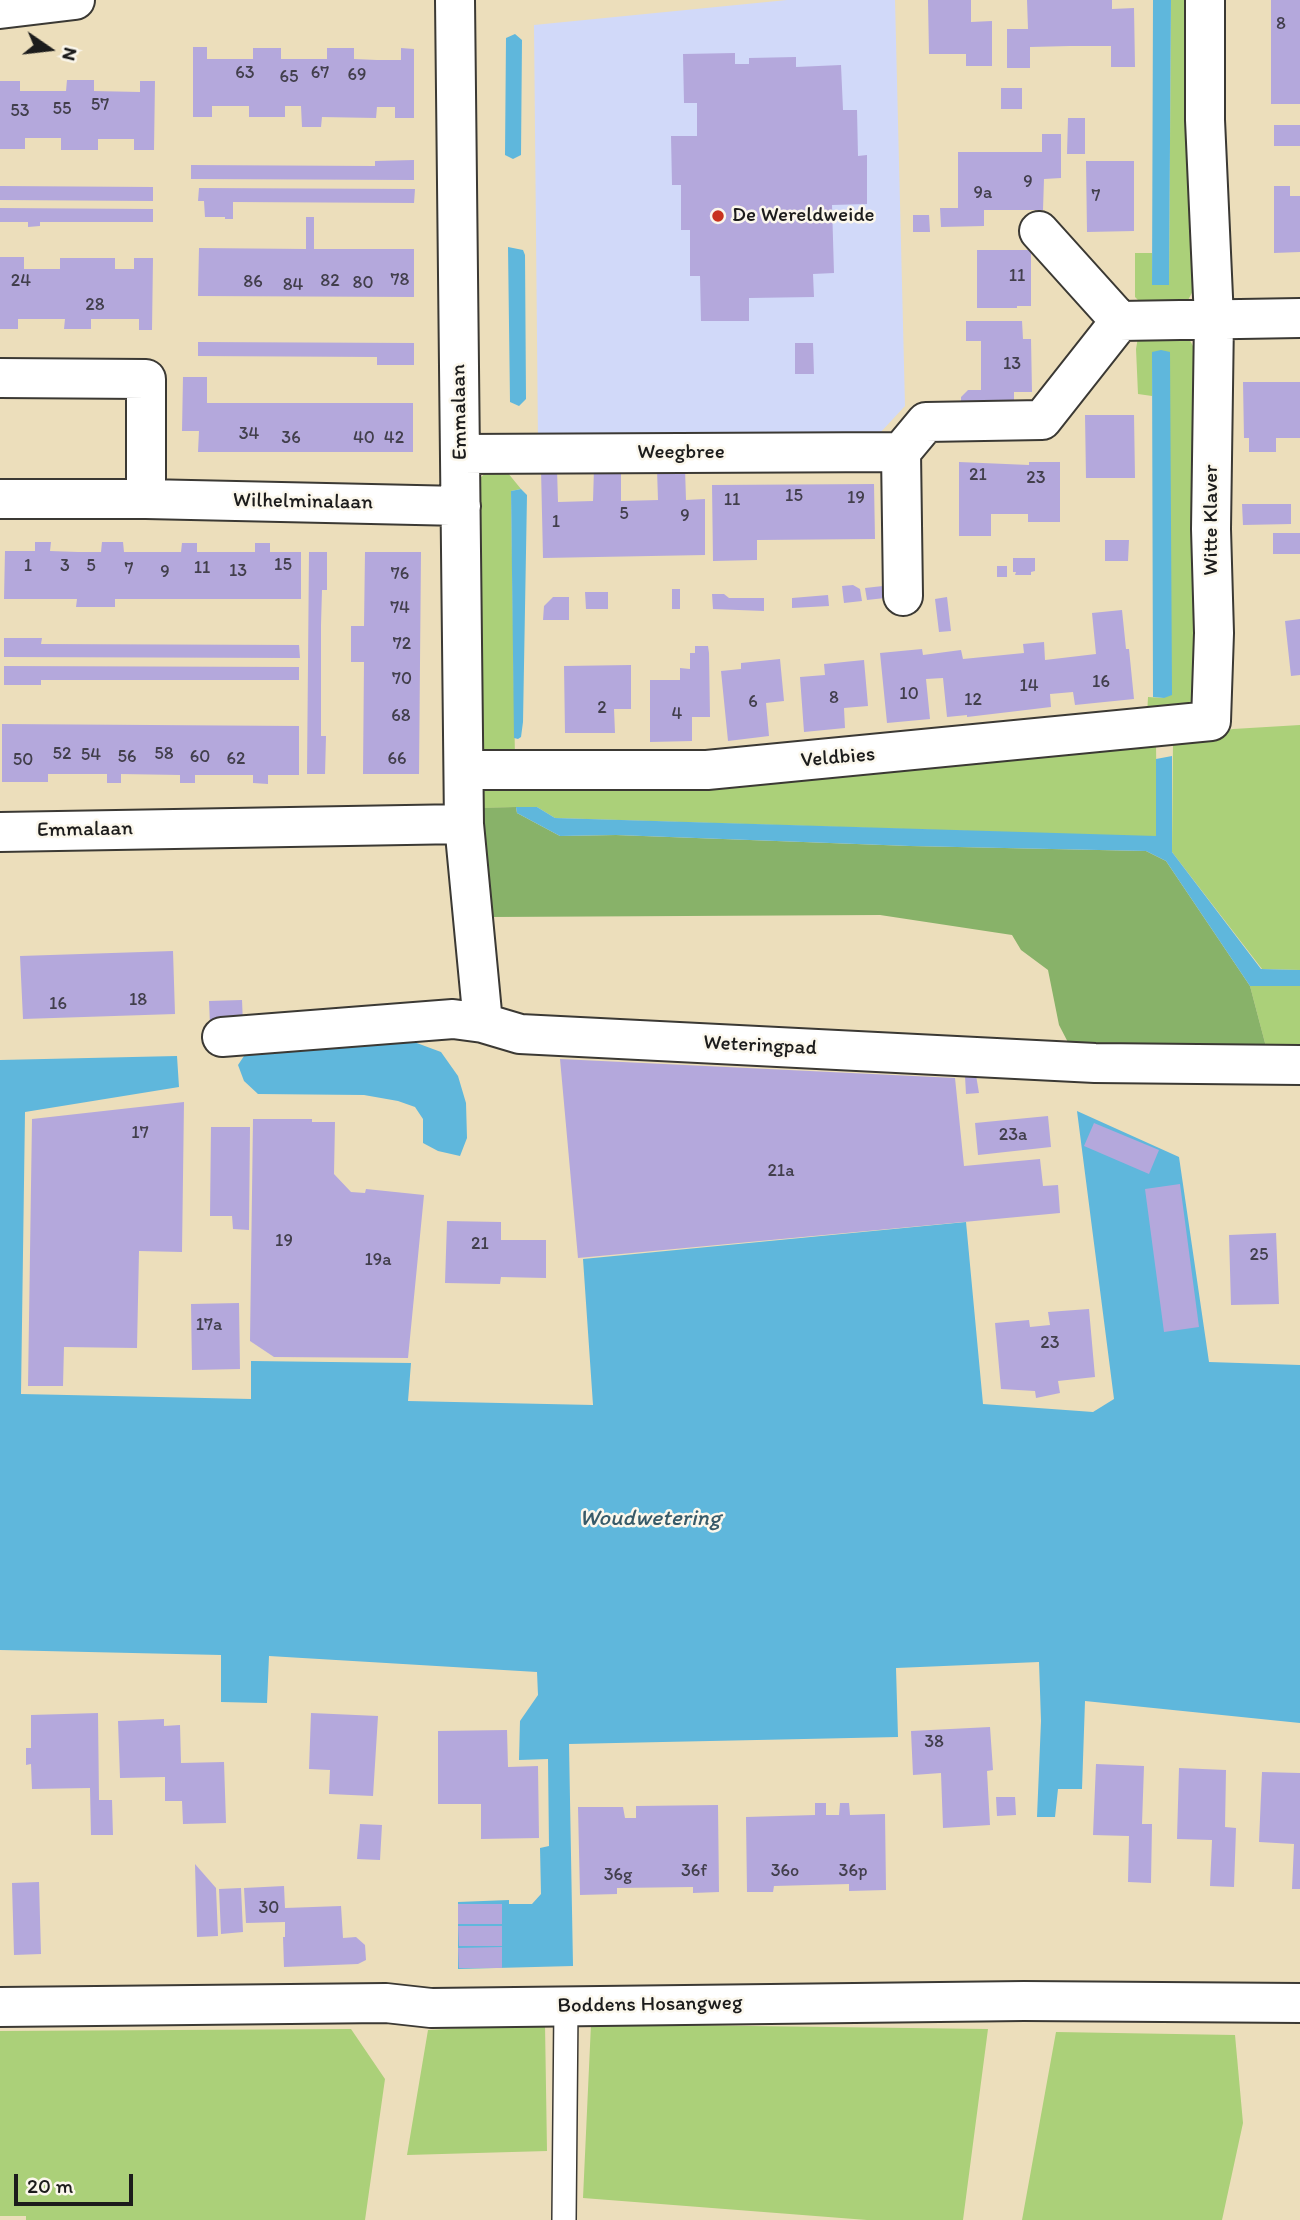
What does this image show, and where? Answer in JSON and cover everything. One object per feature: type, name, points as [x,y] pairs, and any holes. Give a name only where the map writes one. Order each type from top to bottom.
[{"type":"street","points":[[0,9],[75,0]]},
{"type":"street","name":"Emmalaan","points":[[455,0],[464,824],[483,1023]]},
{"type":"street","name":"Witte Klaver","points":[[1205,0],[1206,121],[1214,319],[1211,529],[1214,633],[1211,721]]},
{"type":"street","points":[[1039,231],[1119,321],[1300,318]]},
{"type":"street","points":[[903,596],[901,452],[926,422],[1042,420],[1119,321]]},
{"type":"street","points":[[0,379],[146,379],[146,499]]},
{"type":"street","name":"Weegbree","points":[[460,454],[901,452]]},
{"type":"street","name":"Wilhelminalaan","points":[[0,499],[146,499],[461,506]]},
{"type":"street","name":"Veldbies","points":[[464,769],[707,770],[1211,721]]},
{"type":"street","name":"Emmalaan","points":[[0,832],[464,824]]},
{"type":"street","name":"Weteringpad","points":[[222,1037],[453,1019],[483,1023],[520,1034],[1095,1063],[1300,1065]]},
{"type":"street","name":"Boddens Hosangweg","points":[[0,2007],[386,2003],[431,2008],[857,2001],[1300,2003]]},
{"type":"lane","points":[[564,2220],[566,2007]]},
{"type":"shaded area","name":"De Wereldweide","points":[[787,0],[895,0],[905,406],[879,434],[538,442],[534,25]]},
{"type":"green space","points":[[1171,0],[1193,0],[1194,289],[1187,302],[1143,305],[1135,297],[1135,253],[1152,253],[1152,285],[1169,284]]},
{"type":"green space","points":[[1139,331],[1187,335],[1193,346],[1195,698],[1185,711],[1147,716],[1148,697],[1164,698],[1152,352],[1152,396],[1138,394],[1136,349]]},
{"type":"green space","points":[[503,467],[521,489],[511,491],[515,761],[484,751],[480,742],[476,496],[480,478],[489,470]]},
{"type":"green space","points":[[1300,725],[1300,970],[1262,969],[1172,852],[1173,741],[1233,729]]},
{"type":"green space","points":[[1156,741],[1157,837],[555,818],[537,807],[482,808],[483,787]]},
{"type":"green space","points":[[516,807],[517,813],[560,836],[616,835],[910,846],[1146,851],[1166,861],[1250,986],[1269,1058],[1073,1052],[1059,1025],[1048,970],[1021,950],[1012,935],[880,915],[491,917],[482,808]]},
{"type":"green space","points":[[1250,986],[1300,986],[1300,1057],[1269,1058]]},
{"type":"green space","points":[[545,2024],[547,2151],[407,2155],[428,2030]]},
{"type":"green space","points":[[591,2024],[988,2029],[963,2220],[867,2220],[583,2198]]},
{"type":"green space","points":[[351,2029],[385,2079],[365,2220],[26,2220],[26,2216],[0,2216],[0,2031]]},
{"type":"green space","points":[[1056,2032],[1235,2035],[1243,2123],[1222,2220],[1022,2220]]},
{"type":"water","points":[[1153,0],[1171,0],[1169,285],[1152,285]]},
{"type":"water","points":[[515,34],[522,40],[521,155],[513,159],[505,155],[506,38]]},
{"type":"water","points":[[508,247],[523,250],[525,255],[526,399],[519,406],[510,402]]},
{"type":"water","points":[[1152,352],[1170,352],[1172,695],[1164,698],[1153,697]]},
{"type":"water","points":[[521,489],[527,495],[523,722],[521,737],[518,739],[514,738],[511,491]]},
{"type":"water","points":[[1172,756],[1172,852],[1261,969],[1300,970],[1300,986],[1250,986],[1166,861],[1146,851],[910,846],[616,835],[560,836],[517,813],[516,807],[537,807],[555,818],[1156,836],[1156,759]]},
{"type":"water","points":[[349,1040],[414,1042],[441,1052],[458,1076],[466,1103],[467,1138],[460,1156],[438,1151],[423,1143],[423,1119],[415,1107],[364,1095],[258,1094],[244,1081],[238,1065],[250,1047]]},
{"type":"water","name":"Woudwetering","points":[[177,1056],[179,1087],[25,1112],[21,1394],[251,1399],[251,1361],[411,1363],[408,1401],[593,1405],[583,1259],[966,1222],[983,1404],[1093,1412],[1114,1399],[1077,1111],[1179,1157],[1209,1362],[1300,1365],[1300,1723],[1085,1701],[1082,1789],[1058,1789],[1055,1817],[1037,1817],[1041,1721],[1039,1662],[896,1668],[898,1737],[569,1744],[573,1966],[458,1969],[458,1902],[509,1900],[509,1904],[532,1904],[541,1894],[540,1848],[549,1846],[548,1759],[519,1760],[520,1721],[538,1695],[537,1672],[269,1656],[267,1703],[221,1702],[221,1655],[0,1650],[0,1060]]},
{"type":"building","points":[[928,0],[971,0],[971,22],[992,21],[992,66],[966,66],[966,54],[929,54]]},
{"type":"building","points":[[1027,0],[1112,0],[1112,9],[1134,8],[1135,67],[1111,67],[1111,46],[1070,46],[1030,47],[1030,68],[1007,68],[1007,29],[1028,29]]},
{"type":"building","points":[[1271,0],[1300,0],[1300,104],[1271,104]]},
{"type":"building","points":[[193,47],[207,47],[207,59],[253,59],[253,48],[281,48],[281,59],[327,59],[327,48],[354,48],[354,59],[401,60],[401,48],[414,49],[414,118],[395,118],[395,107],[377,107],[376,118],[322,117],[321,127],[302,127],[301,106],[285,106],[285,117],[249,117],[249,106],[212,106],[212,117],[193,117]]},
{"type":"building","points":[[735,53],[735,64],[749,64],[749,58],[796,57],[796,67],[841,65],[843,110],[857,110],[858,156],[867,155],[867,204],[832,205],[834,273],[813,274],[814,297],[749,298],[749,321],[701,321],[700,276],[690,276],[690,230],[681,230],[681,185],[672,185],[671,136],[697,136],[697,103],[684,103],[683,54]]},
{"type":"building","points":[[67,80],[94,80],[94,91],[140,92],[140,81],[155,81],[154,150],[134,150],[134,139],[98,139],[98,150],[61,150],[61,138],[25,138],[25,149],[0,149],[0,81],[20,81],[20,91],[66,91]]},
{"type":"building","points":[[1001,88],[1022,88],[1022,109],[1001,109]]},
{"type":"building","points":[[1068,118],[1085,118],[1085,154],[1067,154]]},
{"type":"building","points":[[1274,125],[1300,125],[1300,146],[1274,146]]},
{"type":"building","points":[[1042,134],[1061,134],[1061,178],[1044,179],[1043,210],[984,210],[984,226],[941,227],[940,208],[958,208],[958,152],[1042,152]]},
{"type":"building","points":[[414,160],[414,180],[191,179],[191,165],[375,166],[375,161]]},
{"type":"building","points":[[1086,161],[1134,161],[1134,231],[1087,232]]},
{"type":"building","points":[[0,186],[153,187],[153,201],[0,200]]},
{"type":"building","points":[[1274,186],[1290,186],[1290,196],[1300,196],[1300,252],[1274,253]]},
{"type":"building","points":[[199,188],[415,189],[414,203],[233,202],[233,219],[225,219],[205,217],[204,201],[198,201]]},
{"type":"building","points":[[0,208],[153,209],[153,222],[40,222],[40,226],[28,227],[28,222],[0,222]]},
{"type":"building","points":[[913,215],[929,215],[930,232],[913,232]]},
{"type":"building","points":[[306,217],[314,217],[314,249],[414,249],[414,297],[198,296],[199,248],[306,249]]},
{"type":"building","points":[[977,250],[1031,250],[1031,306],[977,308]]},
{"type":"building","points":[[0,257],[24,257],[24,269],[60,269],[60,258],[115,258],[115,269],[134,269],[134,258],[153,258],[152,330],[139,330],[139,319],[91,319],[91,329],[64,329],[65,319],[18,319],[18,329],[0,329]]},
{"type":"building","points":[[966,321],[1022,321],[1023,339],[1031,339],[1032,392],[1014,392],[1014,410],[961,411],[961,397],[968,390],[981,390],[981,341],[966,341]]},
{"type":"building","points":[[198,342],[414,343],[414,365],[377,365],[377,357],[198,356]]},
{"type":"building","points":[[795,343],[813,343],[814,374],[795,374]]},
{"type":"building","points":[[183,377],[207,377],[207,403],[413,403],[413,452],[198,452],[199,431],[182,431]]},
{"type":"building","points":[[1243,382],[1300,382],[1300,438],[1276,438],[1276,452],[1249,452],[1249,438],[1244,438]]},
{"type":"building","points":[[1085,415],[1134,415],[1135,478],[1086,478]]},
{"type":"building","points":[[959,462],[1029,465],[1029,462],[1060,462],[1060,522],[1028,522],[1028,514],[991,514],[991,536],[959,536]]},
{"type":"building","points":[[594,468],[621,468],[621,501],[658,500],[657,469],[685,468],[686,500],[705,499],[705,555],[543,558],[541,469],[557,469],[558,502],[593,501]]},
{"type":"building","points":[[874,484],[875,539],[757,540],[757,560],[713,561],[712,485]]},
{"type":"building","points":[[1242,504],[1291,504],[1291,524],[1243,525]]},
{"type":"building","points":[[1273,533],[1300,533],[1300,554],[1273,554]]},
{"type":"building","points":[[1105,540],[1129,540],[1128,561],[1105,561]]},
{"type":"building","points":[[35,542],[51,542],[50,551],[78,552],[101,552],[102,542],[123,542],[124,552],[181,552],[182,543],[197,543],[197,552],[255,552],[255,543],[270,543],[270,552],[301,552],[301,599],[115,599],[115,607],[76,607],[77,599],[4,599],[5,551],[35,551]]},
{"type":"building","points":[[309,552],[327,552],[327,590],[322,590],[321,625],[321,736],[326,736],[325,774],[307,774]]},
{"type":"building","points":[[365,552],[421,552],[419,774],[363,774],[364,662],[351,662],[351,626],[364,626]]},
{"type":"building","points":[[1013,558],[1035,558],[1035,571],[1031,572],[1031,575],[1015,575]]},
{"type":"building","points":[[997,566],[1007,566],[1007,577],[997,577]]},
{"type":"building","points":[[853,585],[860,589],[862,601],[844,603],[842,586]]},
{"type":"building","points":[[883,586],[885,598],[867,600],[865,588]]},
{"type":"building","points":[[672,589],[680,589],[680,609],[672,609]]},
{"type":"building","points":[[585,592],[608,592],[608,609],[586,609]]},
{"type":"building","points":[[712,594],[724,594],[729,598],[764,598],[764,611],[713,609]]},
{"type":"building","points":[[828,595],[829,606],[792,608],[792,598]]},
{"type":"building","points":[[553,597],[569,597],[569,620],[543,620],[544,606]]},
{"type":"building","points":[[947,597],[951,631],[939,632],[935,599]]},
{"type":"building","points":[[1122,610],[1134,699],[1075,705],[1073,692],[1050,694],[1051,707],[947,717],[943,678],[926,679],[930,719],[887,723],[880,653],[922,649],[923,655],[961,650],[963,659],[1024,653],[1023,644],[1044,642],[1045,660],[1096,654],[1092,613]]},
{"type":"building","points":[[1300,619],[1300,675],[1291,676],[1285,621]]},
{"type":"building","points":[[4,638],[42,638],[41,644],[299,645],[300,658],[4,657]]},
{"type":"building","points":[[695,646],[708,646],[710,717],[692,717],[692,741],[650,742],[650,680],[680,680],[680,668],[690,669],[690,653],[695,653]]},
{"type":"building","points":[[780,659],[784,701],[766,703],[769,736],[728,741],[721,671],[741,669],[741,663]]},
{"type":"building","points":[[864,660],[868,706],[844,708],[845,728],[804,732],[800,677],[825,675],[824,664]]},
{"type":"building","points":[[631,665],[631,709],[614,709],[615,733],[565,733],[564,666]]},
{"type":"building","points":[[4,666],[299,667],[299,680],[41,680],[41,685],[4,685]]},
{"type":"building","points":[[2,724],[299,726],[299,775],[268,775],[268,784],[253,783],[253,775],[195,775],[195,783],[180,783],[180,775],[121,774],[121,783],[107,783],[107,774],[48,774],[48,782],[2,782]]},
{"type":"building","points":[[173,951],[175,1014],[23,1019],[20,956]]},
{"type":"building","points":[[242,1000],[243,1024],[210,1025],[209,1001]]},
{"type":"building","points":[[560,1059],[955,1078],[964,1166],[1040,1159],[1043,1186],[1058,1185],[1060,1213],[578,1258]]},
{"type":"building","points":[[976,1075],[979,1093],[966,1094],[965,1076]]},
{"type":"building","points":[[184,1102],[182,1252],[139,1251],[137,1348],[64,1347],[63,1386],[28,1386],[32,1119]]},
{"type":"building","points":[[1048,1116],[1051,1147],[978,1155],[975,1123]]},
{"type":"building","points":[[253,1119],[312,1119],[312,1122],[335,1122],[334,1174],[351,1192],[365,1193],[366,1189],[424,1195],[408,1358],[274,1357],[250,1341]]},
{"type":"building","points":[[1094,1123],[1159,1150],[1149,1174],[1084,1146]]},
{"type":"building","points":[[211,1127],[250,1127],[249,1230],[233,1229],[232,1216],[210,1216]]},
{"type":"building","points":[[1180,1184],[1199,1327],[1164,1332],[1145,1189]]},
{"type":"building","points":[[447,1221],[501,1222],[501,1240],[546,1240],[546,1278],[501,1277],[500,1284],[445,1283]]},
{"type":"building","points":[[1276,1233],[1279,1304],[1231,1305],[1229,1235]]},
{"type":"building","points":[[239,1303],[240,1369],[192,1370],[191,1304]]},
{"type":"building","points":[[1089,1309],[1095,1377],[1058,1381],[1060,1393],[1036,1398],[1035,1391],[1001,1389],[995,1323],[1029,1320],[1030,1327],[1050,1325],[1048,1312]]},
{"type":"building","points":[[98,1713],[99,1800],[112,1800],[113,1835],[91,1835],[90,1788],[32,1789],[31,1764],[26,1765],[26,1748],[31,1748],[31,1715]]},
{"type":"building","points":[[311,1713],[378,1716],[373,1796],[329,1794],[330,1770],[309,1769]]},
{"type":"building","points":[[164,1719],[164,1726],[180,1725],[181,1763],[224,1762],[226,1823],[183,1824],[182,1801],[165,1801],[165,1777],[120,1778],[118,1721]]},
{"type":"building","points":[[990,1727],[993,1770],[987,1771],[990,1825],[943,1828],[941,1773],[913,1775],[911,1731]]},
{"type":"building","points":[[507,1730],[508,1767],[538,1766],[539,1838],[481,1839],[481,1804],[438,1804],[438,1731]]},
{"type":"building","points":[[1096,1764],[1144,1766],[1142,1824],[1152,1824],[1151,1883],[1128,1882],[1129,1836],[1093,1835]]},
{"type":"building","points":[[1179,1768],[1226,1770],[1225,1827],[1236,1828],[1234,1887],[1210,1886],[1212,1840],[1177,1839]]},
{"type":"building","points":[[1262,1772],[1300,1773],[1300,1889],[1292,1889],[1294,1844],[1259,1842]]},
{"type":"building","points":[[996,1797],[1015,1797],[1016,1815],[997,1816]]},
{"type":"building","points":[[815,1803],[826,1803],[826,1815],[839,1815],[840,1803],[849,1803],[850,1815],[885,1814],[886,1890],[849,1891],[849,1884],[774,1886],[773,1892],[747,1892],[746,1817],[815,1815]]},
{"type":"building","points":[[718,1805],[719,1892],[693,1893],[693,1887],[617,1888],[617,1894],[580,1895],[578,1807],[623,1807],[625,1818],[636,1818],[636,1806]]},
{"type":"building","points":[[360,1824],[382,1825],[380,1860],[357,1859]]},
{"type":"building","points":[[195,1864],[216,1888],[218,1936],[197,1937]]},
{"type":"building","points":[[39,1882],[41,1954],[14,1955],[12,1883]]},
{"type":"building","points":[[284,1886],[285,1908],[341,1906],[343,1938],[356,1937],[365,1945],[366,1960],[358,1964],[284,1967],[285,1922],[246,1923],[244,1888]]},
{"type":"building","points":[[241,1888],[243,1932],[221,1934],[219,1889]]},
{"type":"building","points":[[458,1904],[502,1904],[502,1924],[458,1924]]},
{"type":"building","points":[[458,1926],[502,1926],[502,1946],[459,1946]]},
{"type":"building","points":[[502,1947],[502,1968],[459,1968],[458,1948]]},
{"type":"place","name":"De Wereldweide","points":[[718,216]]}]
